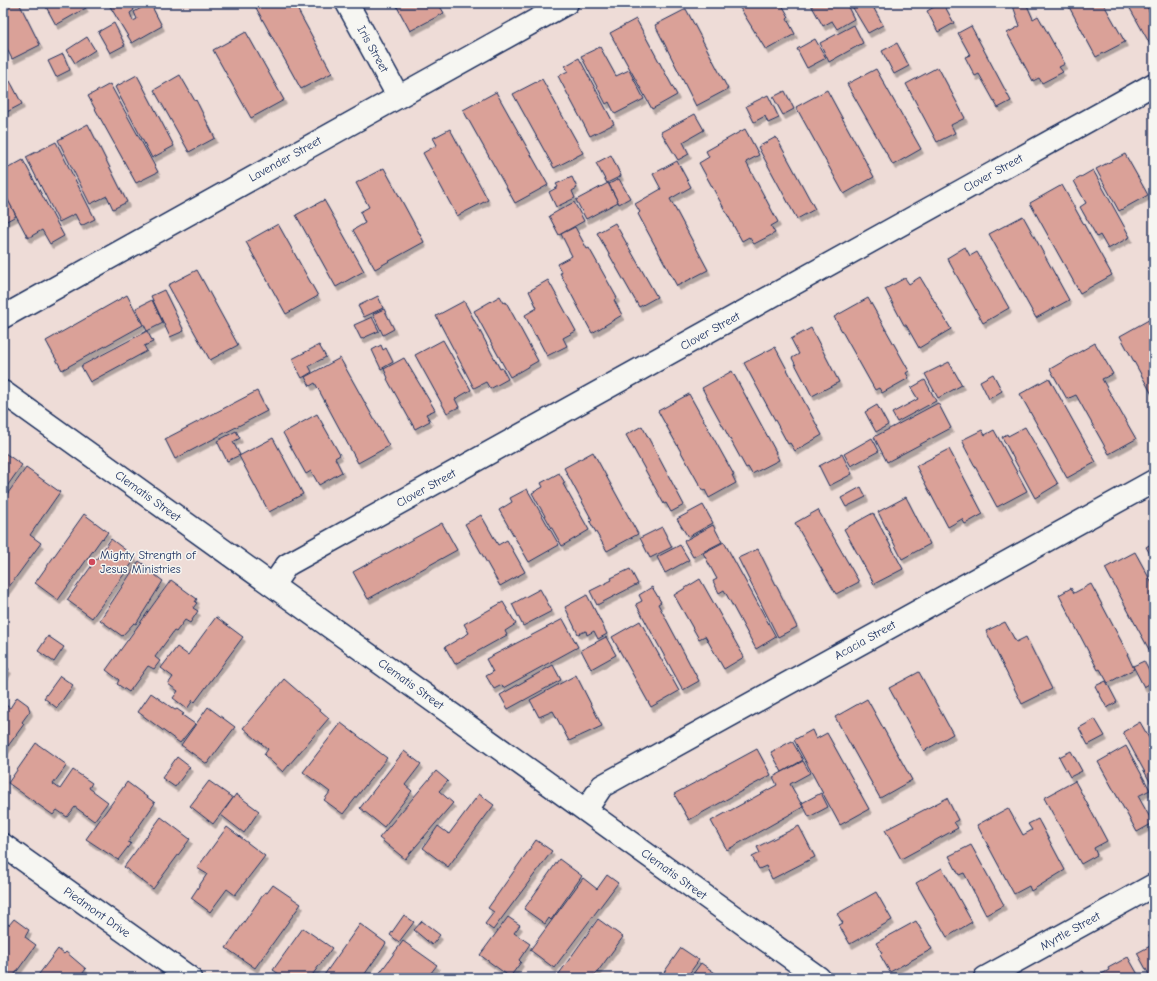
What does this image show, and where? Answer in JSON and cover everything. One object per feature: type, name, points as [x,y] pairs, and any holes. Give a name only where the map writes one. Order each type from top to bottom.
[{"type":"street","name":"Iris Street","points":[[347,3],[398,96]]},
{"type":"street","name":"Lavender Street","points":[[3,317],[567,3]]},
{"type":"street","name":"Clover Street","points":[[273,585],[287,565],[1154,84]]},
{"type":"street","name":"Clematis Street","points":[[3,392],[819,978]]},
{"type":"street","name":"Acacia Street","points":[[586,810],[602,786],[1154,481]]},
{"type":"street","name":"Piedmont Drive","points":[[3,845],[190,978]]},
{"type":"street","name":"Myrtle Street","points":[[986,978],[1154,885]]},
{"type":"building","points":[[3,3],[19,3],[40,45],[12,59],[3,41]]},
{"type":"building","points":[[44,3],[83,3],[86,8],[56,25]]},
{"type":"building","points":[[108,3],[136,3],[131,5],[134,10],[130,13],[133,21],[137,19],[134,12],[150,3],[162,26],[132,43]]},
{"type":"building","points":[[259,3],[294,3],[332,73],[301,89],[255,6]]},
{"type":"building","points":[[395,3],[438,3],[444,13],[410,31]]},
{"type":"building","points":[[737,3],[781,3],[789,17],[787,19],[795,34],[766,50]]},
{"type":"building","points":[[810,3],[846,3],[854,19],[837,29],[832,21],[823,26]]},
{"type":"building","points":[[850,3],[875,3],[872,5],[883,25],[868,33]]},
{"type":"building","points":[[943,3],[954,23],[938,32],[927,11]]},
{"type":"building","points":[[1012,3],[1026,3],[1033,19],[1038,16],[1065,64],[1059,67],[1063,72],[1042,83],[1039,78],[1033,81],[1007,33],[1020,26]]},
{"type":"building","points":[[1067,3],[1103,3],[1125,42],[1096,57]]},
{"type":"building","points":[[1127,3],[1145,3],[1154,20],[1154,42],[1150,44]]},
{"type":"building","points":[[686,9],[728,89],[696,106],[655,25]]},
{"type":"building","points":[[636,19],[677,95],[652,109],[610,33]]},
{"type":"building","points":[[114,23],[125,45],[110,53],[98,32]]},
{"type":"building","points":[[854,25],[863,43],[829,62],[820,43]]},
{"type":"building","points":[[971,26],[1011,101],[998,108],[979,74],[975,76],[965,57],[970,55],[958,33]]},
{"type":"building","points":[[246,32],[284,100],[251,118],[213,50]]},
{"type":"building","points":[[87,37],[95,50],[75,63],[67,50]]},
{"type":"building","points":[[815,39],[826,58],[807,68],[797,49]]},
{"type":"building","points":[[897,43],[909,66],[894,74],[882,51]]},
{"type":"building","points":[[600,47],[616,76],[629,70],[644,99],[615,114],[609,102],[606,104],[581,56]]},
{"type":"building","points":[[63,54],[70,70],[56,77],[48,61]]},
{"type":"building","points":[[579,58],[614,124],[590,136],[558,76],[568,71],[565,66]]},
{"type":"building","points":[[938,67],[965,118],[951,125],[955,133],[937,142],[906,84]]},
{"type":"building","points":[[876,69],[921,149],[893,165],[847,84]]},
{"type":"building","points":[[137,75],[174,146],[152,158],[115,87]]},
{"type":"building","points":[[180,75],[195,101],[196,100],[215,138],[189,152],[154,90]]},
{"type":"building","points":[[542,79],[583,153],[554,168],[513,94]]},
{"type":"building","points":[[10,81],[22,104],[3,114],[3,100],[5,99],[3,95],[3,85]]},
{"type":"building","points":[[110,84],[158,172],[136,183],[88,96]]},
{"type":"building","points":[[827,90],[874,177],[844,194],[796,107]]},
{"type":"building","points":[[785,91],[794,109],[783,115],[773,97]]},
{"type":"building","points":[[496,92],[548,185],[515,203],[463,110]]},
{"type":"building","points":[[768,95],[779,118],[768,123],[765,116],[754,122],[746,106]]},
{"type":"building","points":[[695,114],[704,130],[683,142],[689,154],[678,160],[661,132]]},
{"type":"building","points":[[88,124],[127,202],[113,209],[107,196],[90,204],[58,140]]},
{"type":"building","points":[[450,129],[488,200],[457,216],[423,153],[437,145],[433,138]]},
{"type":"building","points":[[745,129],[759,155],[746,162],[778,222],[771,226],[775,233],[754,244],[749,237],[742,241],[699,163],[709,157],[706,151]]},
{"type":"building","points":[[776,137],[815,209],[797,219],[758,147]]},
{"type":"building","points":[[56,142],[95,219],[81,226],[75,214],[59,222],[26,157]]},
{"type":"building","points":[[1125,154],[1148,195],[1119,211],[1096,169]]},
{"type":"building","points":[[611,155],[621,176],[607,183],[596,163]]},
{"type":"building","points":[[23,160],[64,236],[50,244],[42,230],[28,238],[3,191],[3,171]]},
{"type":"building","points":[[677,161],[691,187],[670,199],[708,270],[677,286],[638,214],[640,212],[635,204],[661,189],[653,174]]},
{"type":"building","points":[[384,168],[424,242],[375,269],[353,230],[365,223],[360,212],[369,207],[356,183]]},
{"type":"building","points":[[1093,170],[1130,237],[1108,249],[1100,235],[1097,237],[1080,207],[1086,203],[1074,181]]},
{"type":"building","points":[[572,177],[577,188],[572,191],[575,198],[556,207],[549,192],[558,187],[556,184]]},
{"type":"building","points":[[619,179],[630,198],[619,204],[609,184]]},
{"type":"building","points":[[608,183],[618,202],[586,219],[576,200]]},
{"type":"building","points":[[1062,185],[1112,275],[1080,293],[1030,203]]},
{"type":"building","points":[[6,196],[16,216],[3,223],[3,197]]},
{"type":"building","points":[[324,200],[364,271],[336,287],[296,215]]},
{"type":"building","points":[[574,202],[584,221],[559,235],[549,216]]},
{"type":"building","points":[[1023,216],[1069,300],[1036,318],[989,234]]},
{"type":"building","points":[[615,223],[657,297],[639,307],[597,233]]},
{"type":"building","points":[[278,224],[318,296],[286,314],[246,242]]},
{"type":"building","points":[[575,227],[587,249],[589,248],[617,298],[614,300],[622,315],[592,333],[560,273],[562,273],[557,264],[572,256],[561,234]]},
{"type":"building","points":[[965,247],[970,256],[977,252],[1009,308],[983,323],[947,258]]},
{"type":"building","points":[[197,270],[238,345],[210,360],[168,285]]},
{"type":"building","points":[[920,277],[951,329],[919,348],[906,325],[904,325],[885,289],[905,278],[909,284]]},
{"type":"building","points":[[548,280],[576,331],[563,338],[567,346],[547,356],[525,315],[537,308],[529,291]]},
{"type":"building","points":[[164,290],[184,331],[170,337],[151,296]]},
{"type":"building","points":[[127,295],[143,325],[62,370],[46,341]]},
{"type":"building","points":[[378,296],[383,308],[364,317],[358,306]]},
{"type":"building","points":[[500,296],[504,303],[506,302],[538,361],[510,377],[474,311]]},
{"type":"building","points":[[868,298],[909,371],[906,373],[909,378],[882,393],[879,388],[875,390],[834,317]]},
{"type":"building","points":[[152,300],[163,323],[147,331],[136,308]]},
{"type":"building","points":[[464,301],[500,369],[502,368],[508,379],[490,389],[486,382],[474,388],[436,316]]},
{"type":"building","points":[[384,309],[394,329],[383,335],[373,314]]},
{"type":"building","points":[[372,317],[379,331],[361,339],[354,325]]},
{"type":"building","points":[[1154,317],[1154,398],[1120,336]]},
{"type":"building","points":[[811,328],[839,382],[812,396],[792,358],[799,354],[791,339]]},
{"type":"building","points":[[147,331],[153,342],[144,346],[147,351],[90,382],[81,366]]},
{"type":"building","points":[[443,340],[471,390],[455,399],[459,407],[447,413],[415,355]]},
{"type":"building","points":[[1095,343],[1113,374],[1102,379],[1136,439],[1109,454],[1076,395],[1067,399],[1050,369]]},
{"type":"building","points":[[319,345],[326,357],[309,366],[312,372],[302,378],[292,359]]},
{"type":"building","points":[[381,345],[383,350],[386,348],[393,362],[381,369],[372,350]]},
{"type":"building","points":[[775,347],[822,435],[795,451],[790,443],[788,444],[744,363]]},
{"type":"building","points":[[340,358],[389,446],[358,463],[315,383],[310,386],[305,377]]},
{"type":"building","points":[[404,358],[435,410],[426,414],[430,421],[415,429],[387,379],[388,378],[384,369]]},
{"type":"building","points":[[949,362],[962,385],[938,398],[925,374]]},
{"type":"building","points":[[732,371],[779,460],[752,474],[748,467],[746,468],[702,388]]},
{"type":"building","points":[[993,374],[1002,391],[989,399],[980,381]]},
{"type":"building","points":[[1049,378],[1096,462],[1067,478],[1020,394]]},
{"type":"building","points":[[925,380],[936,401],[897,422],[892,413],[918,399],[911,388]]},
{"type":"building","points":[[257,391],[267,411],[175,459],[165,439]]},
{"type":"building","points":[[689,394],[734,475],[732,475],[736,483],[709,498],[705,490],[703,491],[658,411]]},
{"type":"building","points":[[938,403],[951,428],[887,462],[874,437]]},
{"type":"building","points":[[877,405],[888,425],[876,432],[865,412]]},
{"type":"building","points":[[317,414],[340,455],[335,458],[342,472],[319,485],[311,471],[306,474],[283,433]]},
{"type":"building","points":[[642,426],[684,505],[671,512],[666,503],[664,504],[626,435]]},
{"type":"building","points":[[1025,427],[1058,484],[1035,498],[1002,437],[1007,434],[1008,436]]},
{"type":"building","points":[[982,430],[985,435],[994,430],[1027,491],[997,507],[962,440]]},
{"type":"building","points":[[236,431],[240,438],[233,442],[240,455],[227,461],[217,441]]},
{"type":"building","points":[[273,438],[303,494],[269,512],[239,456]]},
{"type":"building","points":[[872,438],[879,451],[851,466],[844,454]]},
{"type":"building","points":[[949,449],[983,514],[965,524],[962,519],[948,527],[916,466]]},
{"type":"building","points":[[593,452],[638,534],[607,551],[590,522],[592,520],[564,468]]},
{"type":"building","points":[[5,453],[22,465],[3,492],[3,456]]},
{"type":"building","points":[[842,454],[852,474],[829,486],[819,466]]},
{"type":"building","points":[[26,468],[60,492],[30,535],[41,543],[3,595],[3,500]]},
{"type":"building","points":[[559,473],[565,483],[563,484],[589,530],[562,546],[532,493],[543,487],[541,483]]},
{"type":"building","points":[[861,487],[866,497],[846,507],[841,498]]},
{"type":"building","points":[[527,489],[559,545],[529,562],[499,510],[512,502],[510,498]]},
{"type":"building","points":[[906,497],[930,544],[902,559],[878,512]]},
{"type":"building","points":[[703,505],[713,523],[688,537],[677,519]]},
{"type":"building","points":[[818,510],[859,582],[836,594],[795,523]]},
{"type":"building","points":[[873,513],[903,569],[874,584],[844,529]]},
{"type":"building","points":[[84,514],[108,532],[103,539],[102,538],[58,600],[35,583]]},
{"type":"building","points":[[481,515],[498,545],[507,540],[525,572],[500,586],[465,524]]},
{"type":"building","points":[[442,523],[457,550],[368,599],[353,572]]},
{"type":"building","points":[[713,525],[722,542],[693,557],[684,541]]},
{"type":"building","points":[[662,527],[672,547],[650,558],[640,538]]},
{"type":"building","points":[[111,539],[136,558],[92,618],[67,600]]},
{"type":"building","points":[[724,542],[776,637],[756,649],[724,590],[719,593],[713,581],[717,579],[703,553]]},
{"type":"building","points":[[1154,542],[1154,561],[1146,547]]},
{"type":"building","points":[[680,545],[689,560],[665,573],[657,557]]},
{"type":"building","points":[[758,549],[797,627],[778,637],[738,558]]},
{"type":"building","points":[[1135,552],[1154,587],[1154,654],[1152,655],[1105,568]]},
{"type":"building","points":[[139,561],[156,573],[155,575],[163,581],[136,624],[134,623],[122,636],[100,620]]},
{"type":"building","points":[[630,569],[638,584],[597,605],[590,591],[612,580],[611,578]]},
{"type":"building","points":[[700,579],[744,657],[724,669],[705,636],[699,639],[674,595]]},
{"type":"building","points":[[171,580],[197,599],[195,602],[197,603],[193,608],[198,611],[190,623],[185,620],[176,632],[174,631],[155,657],[160,661],[154,669],[148,666],[129,692],[117,684],[119,680],[106,670]]},
{"type":"building","points":[[1091,584],[1128,654],[1134,669],[1108,683],[1100,669],[1098,670],[1059,595],[1071,588],[1074,593]]},
{"type":"building","points":[[652,587],[661,602],[658,604],[699,681],[683,690],[636,604],[642,601],[639,595]]},
{"type":"building","points":[[540,589],[552,611],[523,626],[512,604]]},
{"type":"building","points":[[587,595],[607,634],[598,639],[594,631],[587,635],[586,631],[578,634],[565,607]]},
{"type":"building","points":[[503,602],[516,624],[505,631],[507,635],[455,664],[445,647],[469,633],[464,624]]},
{"type":"building","points":[[216,617],[243,637],[195,702],[193,700],[187,709],[173,698],[178,691],[168,684],[173,677],[161,668],[177,647],[188,655]]},
{"type":"building","points":[[563,619],[578,647],[503,688],[502,685],[494,689],[486,676],[493,672],[486,659]]},
{"type":"building","points":[[640,621],[679,691],[651,707],[612,637]]},
{"type":"building","points":[[1005,622],[1016,642],[1026,637],[1052,689],[1022,704],[986,631]]},
{"type":"building","points":[[48,636],[64,647],[54,662],[38,651]]},
{"type":"building","points":[[606,637],[616,655],[591,669],[581,650]]},
{"type":"building","points":[[1144,661],[1154,681],[1144,687],[1133,666]]},
{"type":"building","points":[[3,665],[9,669],[3,678]]},
{"type":"building","points":[[553,665],[561,680],[508,709],[500,695]]},
{"type":"building","points":[[919,672],[953,734],[924,751],[889,688]]},
{"type":"building","points":[[576,675],[602,726],[569,741],[553,711],[539,717],[530,700]]},
{"type":"building","points":[[60,676],[73,685],[57,708],[44,698]]},
{"type":"building","points":[[284,679],[329,718],[283,772],[264,755],[268,749],[243,728]]},
{"type":"building","points":[[1106,681],[1117,702],[1107,708],[1095,686]]},
{"type":"building","points":[[151,693],[175,710],[177,709],[184,714],[182,715],[195,724],[180,743],[138,712]]},
{"type":"building","points":[[17,697],[28,705],[30,711],[22,722],[24,724],[3,753],[3,703],[10,708]]},
{"type":"building","points":[[867,699],[912,780],[880,798],[835,717]]},
{"type":"building","points":[[208,707],[235,727],[207,764],[181,745]]},
{"type":"building","points":[[1095,719],[1105,736],[1088,745],[1079,728]]},
{"type":"building","points":[[1140,722],[1154,747],[1154,789],[1123,732]]},
{"type":"building","points":[[341,723],[387,758],[343,814],[324,800],[330,792],[303,772]]},
{"type":"building","points":[[812,730],[816,739],[827,733],[869,809],[840,825],[794,740]]},
{"type":"building","points":[[792,741],[803,760],[782,772],[771,752]]},
{"type":"building","points":[[36,743],[67,765],[53,784],[60,789],[73,770],[92,783],[89,788],[108,802],[94,821],[75,807],[67,817],[57,810],[53,815],[8,783]]},
{"type":"building","points":[[1126,746],[1150,790],[1138,796],[1153,823],[1137,832],[1098,762]]},
{"type":"building","points":[[757,749],[771,775],[689,820],[674,794]]},
{"type":"building","points":[[404,751],[421,764],[405,785],[412,791],[384,827],[360,808]]},
{"type":"building","points":[[1071,751],[1082,771],[1070,777],[1059,757]]},
{"type":"building","points":[[177,757],[190,767],[175,787],[162,778]]},
{"type":"building","points":[[803,761],[810,773],[790,784],[803,807],[727,850],[711,821],[777,785],[773,777]]},
{"type":"building","points":[[436,771],[448,781],[439,791],[453,803],[405,859],[379,838]]},
{"type":"building","points":[[209,781],[233,798],[213,824],[190,806]]},
{"type":"building","points":[[1075,781],[1107,841],[1094,848],[1097,855],[1081,864],[1044,798]]},
{"type":"building","points":[[127,782],[155,803],[128,842],[131,843],[118,860],[86,839]]},
{"type":"building","points":[[821,793],[828,807],[809,817],[802,803]]},
{"type":"building","points":[[236,794],[259,811],[244,833],[221,815]]},
{"type":"building","points":[[479,794],[494,805],[448,867],[423,848],[438,826],[449,834]]},
{"type":"building","points":[[947,798],[958,820],[954,822],[958,828],[901,859],[885,830]]},
{"type":"building","points":[[1008,808],[1023,835],[1032,830],[1028,824],[1038,819],[1065,870],[1031,891],[1029,886],[1014,894],[977,825]]},
{"type":"building","points":[[161,817],[190,839],[153,889],[124,867]]},
{"type":"building","points":[[799,826],[815,857],[772,879],[766,866],[759,869],[752,857],[760,853],[757,847]]},
{"type":"building","points":[[227,827],[265,856],[235,895],[227,889],[210,912],[191,898],[207,874],[197,868]]},
{"type":"building","points":[[536,840],[552,851],[493,930],[485,924],[494,912],[488,908]]},
{"type":"building","points":[[971,845],[1004,905],[986,915],[964,873],[959,875],[949,856]]},
{"type":"building","points":[[559,859],[582,876],[551,920],[549,918],[545,924],[524,909]]},
{"type":"building","points":[[942,868],[972,922],[947,937],[916,883]]},
{"type":"building","points":[[607,875],[618,883],[554,968],[530,950],[583,878],[597,889]]},
{"type":"building","points":[[273,885],[301,904],[255,968],[226,948],[265,892],[267,893]]},
{"type":"building","points":[[876,892],[892,920],[850,944],[839,925],[843,923],[837,914]]},
{"type":"building","points":[[404,915],[414,922],[399,942],[390,935]]},
{"type":"building","points":[[508,917],[520,925],[514,933],[530,944],[519,960],[521,962],[510,977],[480,955]]},
{"type":"building","points":[[14,919],[29,930],[25,937],[36,945],[12,978],[3,978],[3,927],[6,923],[9,925]]},
{"type":"building","points":[[598,919],[623,937],[593,978],[556,978]]},
{"type":"building","points":[[422,921],[440,935],[432,945],[414,930]]},
{"type":"building","points":[[916,921],[932,949],[890,972],[880,955],[882,953],[876,943]]},
{"type":"building","points":[[360,924],[386,943],[362,978],[322,978]]},
{"type":"building","points":[[303,928],[332,948],[310,978],[285,978],[273,970]]},
{"type":"building","points":[[1154,933],[1154,944],[1149,936]]},
{"type":"building","points":[[403,941],[437,965],[427,978],[376,978]]},
{"type":"building","points":[[1154,944],[1154,978],[1151,978],[1137,953]]},
{"type":"building","points":[[681,948],[699,960],[686,978],[660,978]]},
{"type":"building","points":[[58,949],[64,954],[66,952],[86,969],[79,978],[36,978]]},
{"type":"building","points":[[1128,957],[1140,978],[1094,978],[1109,970],[1108,968]]},
{"type":"building","points":[[701,963],[718,975],[720,978],[690,978]]},
{"type":"building","points":[[1083,971],[1087,978],[1071,978]]},
{"type":"place","name":"Mighty Strength of Jesus Ministries","points":[[92,562]]}]
